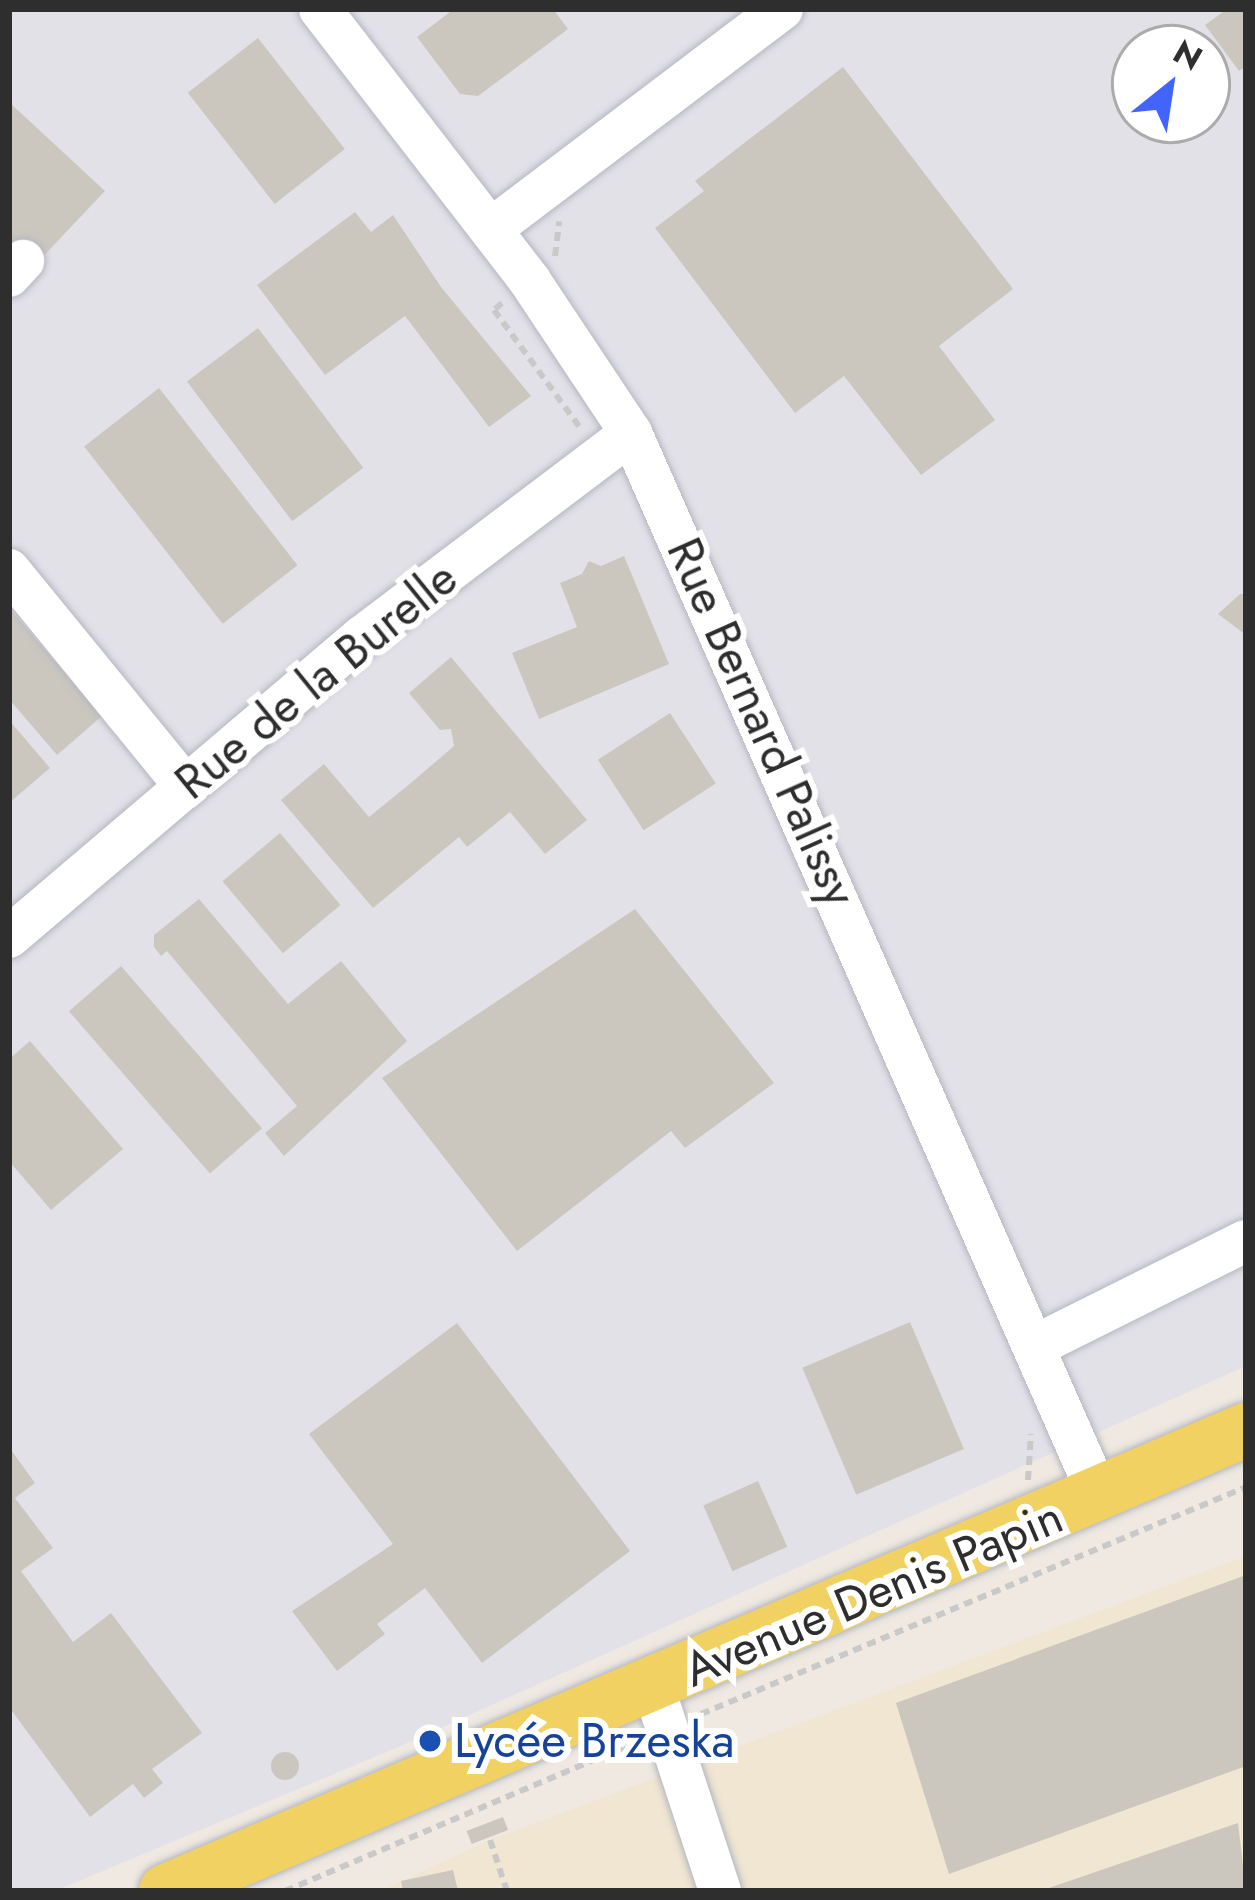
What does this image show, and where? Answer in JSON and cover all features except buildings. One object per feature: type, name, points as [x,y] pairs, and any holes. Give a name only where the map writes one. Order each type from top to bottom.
[{"type":"main road","name":"Avenue Denis Papin","points":[[166,1891],[660,1707],[1246,1430]]},
{"type":"street","name":"Rue Bernard Palissy","points":[[320,9],[490,229],[618,443],[1037,1345],[1099,1496]]},
{"type":"street","points":[[490,229],[782,9]]},
{"type":"street","name":"Rue de la Burelle","points":[[9,937],[363,636],[618,443]]},
{"type":"street","points":[[9,570],[186,787]]},
{"type":"street","points":[[1037,1345],[1246,1241]]},
{"type":"street","points":[[660,1707],[720,1891]]},
{"type":"path","points":[[494,310],[618,443]]},
{"type":"path","points":[[1024,1494],[1034,1461],[1030,1428]]},
{"type":"path","name":"Avenue Denis Papin","points":[[285,1891],[660,1707],[1246,1487]]},
{"type":"path","points":[[490,1840],[507,1891]]},
{"type":"shaded area","points":[[9,9],[1246,9],[1246,1366],[396,1748],[55,1891],[9,1891]]},
{"type":"shaded area","points":[[1246,1556],[1246,1891],[380,1891],[490,1840]]},
{"type":"place","name":"Lycée Brzeska","points":[[430,1741]]}]
